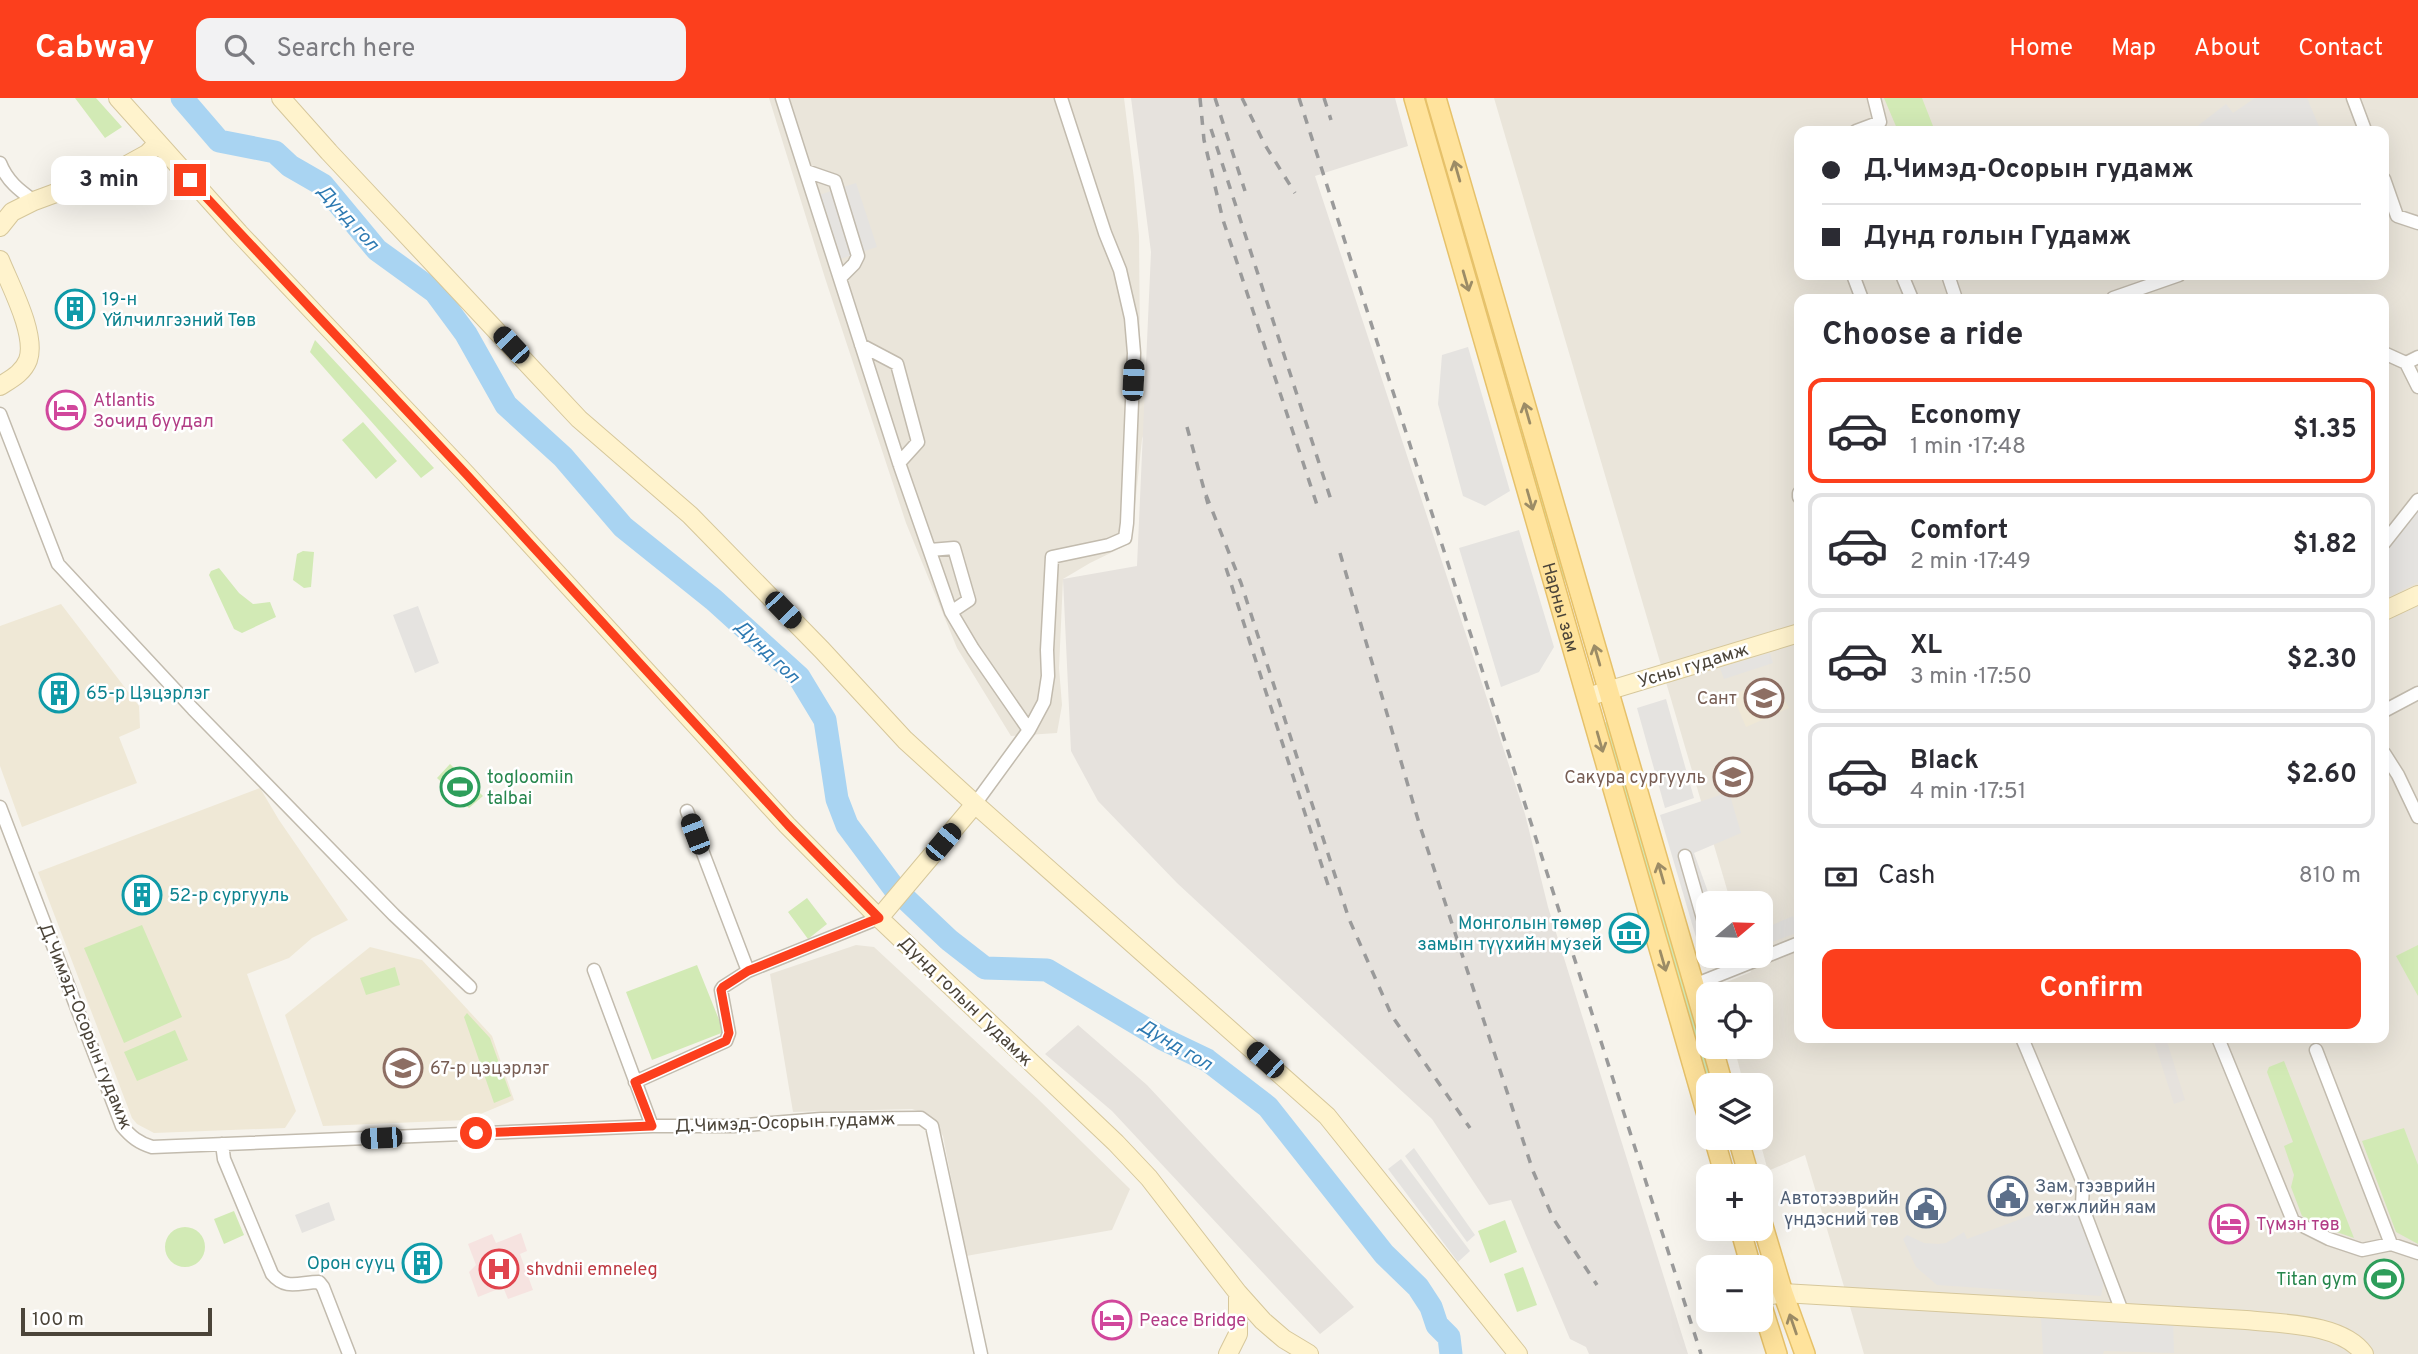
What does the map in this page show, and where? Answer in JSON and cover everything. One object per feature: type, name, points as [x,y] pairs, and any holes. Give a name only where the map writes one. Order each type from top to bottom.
[{"type":"main road","name":"Нарны зам","points":[[1414,98],[1696,1076]]},
{"type":"main road","name":"Нарны зам","points":[[1436,98],[1696,992]]},
{"type":"main road","points":[[1440,190],[1454,212],[1463,238],[1467,241],[1471,240],[1473,226]]},
{"type":"main road","points":[[1767,1241],[1805,1354]]},
{"type":"main road","points":[[1770,1332],[1777,1354]]},
{"type":"street","name":"Дунд голын Гудамж","points":[[118,98],[157,144],[467,475],[779,815],[879,918],[1116,1143],[1180,1216],[1238,1293],[1263,1321],[1284,1339],[1309,1354]]},
{"type":"street","points":[[281,98],[579,419],[690,515],[822,650],[905,740],[1328,1116],[1517,1354]]},
{"type":"street","points":[[782,98],[899,463],[951,612],[1029,730]]},
{"type":"street","points":[[635,1082],[726,1041],[729,1033],[721,990],[748,971],[879,918],[975,804],[1029,730],[1044,702],[1048,676],[1052,557],[1109,545],[1125,538],[1134,353],[1131,318],[1120,270],[1105,233],[1061,98]]},
{"type":"street","points":[[1869,126],[1880,122],[1874,98]]},
{"type":"street","points":[[2353,98],[2362,126]]},
{"type":"street","points":[[0,228],[12,212],[117,170],[147,155],[157,144]]},
{"type":"street","points":[[0,163],[14,186],[34,201]]},
{"type":"street","points":[[806,171],[835,181],[858,256],[840,278]]},
{"type":"street","points":[[2389,193],[2397,216],[2418,223]]},
{"type":"street","points":[[0,260],[31,344],[28,361],[18,376],[0,386]]},
{"type":"street","points":[[2124,294],[2165,280]]},
{"type":"street","points":[[861,345],[897,364],[918,442],[899,463]]},
{"type":"street","points":[[2389,354],[2412,360],[2418,387]]},
{"type":"street","points":[[0,414],[58,564],[394,915],[470,987]]},
{"type":"street","points":[[2389,537],[2418,500]]},
{"type":"street","points":[[930,550],[954,548],[969,600],[951,612]]},
{"type":"street","points":[[2389,609],[2418,595]]},
{"type":"street","name":"Усны гудамж","points":[[1587,696],[1794,635]]},
{"type":"street","points":[[2389,708],[2418,693]]},
{"type":"street","points":[[2389,761],[2418,817]]},
{"type":"street","name":"Д.Чимэд-Осорын гудамж","points":[[0,807],[122,1126],[131,1138],[152,1147],[652,1126],[734,1126],[821,1119],[921,1118],[932,1126],[981,1354]]},
{"type":"street","points":[[687,811],[748,971]]},
{"type":"street","points":[[1685,856],[1696,891]]},
{"type":"street","points":[[1694,985],[1794,945]]},
{"type":"street","points":[[594,970],[652,1126]]},
{"type":"street","points":[[2024,1043],[2083,1183],[2082,1206],[2123,1314]]},
{"type":"street","points":[[2220,1043],[2290,1217],[2298,1225],[2362,1250],[2391,1244],[2418,1253]]},
{"type":"street","points":[[2316,1050],[2391,1244]]},
{"type":"street","points":[[222,1144],[224,1158],[272,1275],[288,1286],[318,1282],[323,1286],[349,1354]]},
{"type":"street","points":[[1228,1354],[1238,1334],[1238,1293]]},
{"type":"street","points":[[1773,1296],[1783,1293],[2246,1320],[2302,1326],[2335,1333],[2357,1344],[2364,1354]]},
{"type":"shaded area","points":[[769,98],[1124,98],[1139,236],[1140,356],[1149,418],[1142,439],[1131,543],[1063,579],[1059,668],[1062,705],[1057,733],[1011,736],[957,648],[906,523]]},
{"type":"shaded area","points":[[1131,98],[1395,98],[1408,146],[1315,176],[1525,814],[1548,907],[1688,1354],[1589,1354],[1586,1347],[1570,1339],[1511,1200],[1489,1205],[1432,1119],[1177,883],[1098,801],[1071,751],[1063,579],[1137,566],[1151,252]]},
{"type":"shaded area","points":[[1494,98],[2418,98],[2418,1354],[1864,1354],[1805,1155],[1773,1169],[1773,1164],[1766,1164],[1762,1150],[1773,1150],[1773,1073],[1741,1073],[1737,1059],[1773,1059],[1773,982],[1727,982],[1751,972],[1750,968],[1773,968],[1773,891],[1727,891]]},
{"type":"shaded area","points":[[2255,98],[2307,98],[2319,126],[2197,126],[2226,104],[2233,113]]},
{"type":"shaded area","points":[[856,183],[877,247],[840,259],[819,195]]},
{"type":"shaded area","points":[[1468,347],[1510,491],[1485,506],[1463,496],[1438,404],[1442,355]]},
{"type":"shaded area","points":[[2418,500],[2418,582],[2389,596],[2389,536]]},
{"type":"shaded area","points":[[1519,530],[1554,647],[1539,672],[1501,687],[1459,548]]},
{"type":"shaded area","points":[[61,604],[139,706],[140,728],[119,737],[137,783],[22,827],[0,766],[0,626]]},
{"type":"shaded area","points":[[418,606],[439,663],[415,673],[393,615]]},
{"type":"shaded area","points":[[1770,653],[1773,663],[1724,679],[1720,668]]},
{"type":"shaded area","points":[[1775,680],[1789,708],[1746,727],[1732,694]]},
{"type":"shaded area","points":[[1666,699],[1694,798],[1665,808],[1637,708]]},
{"type":"shaded area","points":[[260,788],[348,920],[312,938],[289,958],[247,974],[296,1111],[285,1128],[154,1133],[137,1124],[132,1118],[38,872]]},
{"type":"shaded area","points":[[1729,792],[1741,833],[1694,853],[1708,891],[1696,891],[1696,937],[1660,815]]},
{"type":"shaded area","points":[[1793,916],[1794,934],[1773,942],[1773,925]]},
{"type":"shaded area","points":[[856,945],[874,947],[1039,1100],[1130,1189],[1112,1230],[966,1256],[943,1136],[926,1114],[912,1109],[793,1112],[770,974]]},
{"type":"shaded area","name":"67-р цэцэрлэг","points":[[370,947],[422,960],[492,1036],[514,1100],[466,1120],[323,1126],[285,1015]]},
{"type":"shaded area","points":[[1078,1025],[1147,1085],[1354,1307],[1320,1334],[1112,1111],[1045,1054]]},
{"type":"shaded area","points":[[2155,1043],[2168,1043],[2185,1100],[2174,1104]]},
{"type":"shaded area","points":[[1414,1148],[1475,1235],[1467,1242],[1405,1156]]},
{"type":"shaded area","points":[[1401,1159],[1470,1251],[1458,1262],[1388,1169]]},
{"type":"shaded area","points":[[2072,1200],[2104,1281],[2101,1296],[1937,1285],[1916,1267],[1903,1239],[1907,1235],[1924,1243],[1938,1244],[1946,1243],[1964,1232],[1967,1239]]},
{"type":"shaded area","points":[[329,1202],[335,1220],[302,1233],[295,1215]]},
{"type":"shaded area","name":"shvdnii emneleg","points":[[521,1233],[527,1251],[520,1254],[533,1290],[508,1299],[503,1287],[478,1297],[469,1272],[476,1265],[468,1244],[492,1234],[496,1243]]},
{"type":"shaded area","points":[[2041,1317],[2173,1321],[2174,1353],[2104,1351],[2103,1354],[2043,1354]]},
{"type":"green space","points":[[75,98],[96,98],[122,127],[105,138]]},
{"type":"green space","points":[[1884,98],[1922,98],[1933,126],[1896,126]]},
{"type":"green space","points":[[1472,245],[1576,606],[1552,552],[1465,247]]},
{"type":"green space","points":[[315,340],[434,468],[421,478],[310,352]]},
{"type":"green space","points":[[363,422],[397,461],[376,479],[342,440]]},
{"type":"green space","points":[[303,551],[314,552],[311,587],[304,588],[293,580],[297,554]]},
{"type":"green space","points":[[219,568],[239,593],[253,604],[270,602],[276,617],[242,633],[234,629],[209,575],[211,571]]},
{"type":"green space","points":[[1605,722],[1609,723],[1696,1023],[1696,1043]]},
{"type":"green space","name":"togloomiin talbai","points":[[450,764],[483,796],[469,808],[437,778]]},
{"type":"green space","points":[[807,898],[827,924],[808,939],[788,912]]},
{"type":"green space","points":[[142,925],[182,1017],[124,1043],[84,948]]},
{"type":"green space","points":[[2418,945],[2418,996],[2396,956]]},
{"type":"green space","points":[[697,965],[724,1032],[652,1060],[626,992]]},
{"type":"green space","points":[[395,967],[400,985],[366,995],[360,978]]},
{"type":"green space","points":[[467,1013],[490,1038],[511,1096],[494,1103],[464,1017]]},
{"type":"green space","points":[[175,1030],[188,1060],[137,1081],[124,1052]]},
{"type":"green space","points":[[1701,1059],[1706,1059],[1711,1073],[1705,1073]]},
{"type":"green space","points":[[2284,1061],[2354,1238],[2322,1227],[2302,1216],[2291,1187],[2294,1175],[2284,1146],[2293,1142],[2267,1072],[2269,1067]]},
{"type":"green space","points":[[2404,1128],[2418,1165],[2418,1244],[2396,1232],[2362,1141]]},
{"type":"green space","points":[[234,1211],[244,1235],[224,1244],[214,1219]]},
{"type":"green space","points":[[1505,1220],[1517,1252],[1490,1263],[1478,1231]]},
{"type":"green space","points":[[185,1227],[199,1233],[205,1247],[199,1261],[185,1267],[171,1261],[165,1247],[171,1233]]},
{"type":"green space","points":[[1523,1267],[1537,1305],[1517,1312],[1504,1274]]},
{"type":"waterway","name":"Дунд гол","points":[[182,98],[219,141],[275,152],[290,166],[323,185],[377,250],[435,292],[466,334],[506,405],[563,457],[623,527],[714,600],[799,677],[825,720],[837,799],[847,825],[894,888],[949,940],[985,968],[1047,970],[1163,1039],[1207,1060],[1268,1107],[1384,1254],[1418,1287],[1431,1307],[1437,1325],[1449,1337],[1451,1354]]},
{"type":"railway","points":[[1200,98],[1204,140],[1223,220],[1318,508]]},
{"type":"railway","points":[[1215,98],[1245,191]]},
{"type":"railway","points":[[1242,98],[1265,145],[1295,193]]},
{"type":"railway","points":[[1299,98],[1701,1354]]},
{"type":"railway","points":[[1324,98],[1331,120]]},
{"type":"railway","points":[[1211,129],[1332,503]]},
{"type":"railway","points":[[1187,427],[1208,504]]},
{"type":"railway","points":[[1206,495],[1241,583],[1349,919],[1392,1016],[1470,1128]]},
{"type":"railway","points":[[1340,553],[1419,823],[1533,1171],[1553,1218],[1597,1285]]},
{"type":"railway","points":[[1226,568],[1329,888]]},
{"type":"place","name":"19-н Үйлчилгээний Төв","points":[[75,309]]},
{"type":"place","name":"Atlantis Зочид буудал","points":[[66,410]]},
{"type":"place","name":"65-р Цэцэрлэг","points":[[59,693]]},
{"type":"place","name":"Сант","points":[[1764,698]]},
{"type":"place","name":"Сакура сургууль","points":[[1733,777]]},
{"type":"place","name":"togloomiin talbai","points":[[460,787]]},
{"type":"place","name":"52-р сургууль","points":[[142,895]]},
{"type":"place","name":"Монголын төмөр замын түүхийн музей","points":[[1629,933]]},
{"type":"place","name":"67-р цэцэрлэг","points":[[403,1068]]},
{"type":"place","name":"Зам, тээврийн хөгжлийн яам","points":[[2008,1196]]},
{"type":"place","name":"Автотээврийн үндэсний төв","points":[[1926,1208]]},
{"type":"place","name":"Түмэн төв","points":[[2229,1224]]},
{"type":"place","name":"Орон сууц","points":[[422,1263]]},
{"type":"place","name":"shvdnii emneleg","points":[[499,1269]]},
{"type":"place","name":"Titan gym","points":[[2384,1279]]},
{"type":"place","name":"Peace Bridge","points":[[1112,1320]]},
{"type":"route","points":[[190,180],[467,475],[788,825],[879,918],[748,971],[723,987],[721,990],[729,1033],[726,1041],[635,1082],[652,1126],[476,1133]]}]
